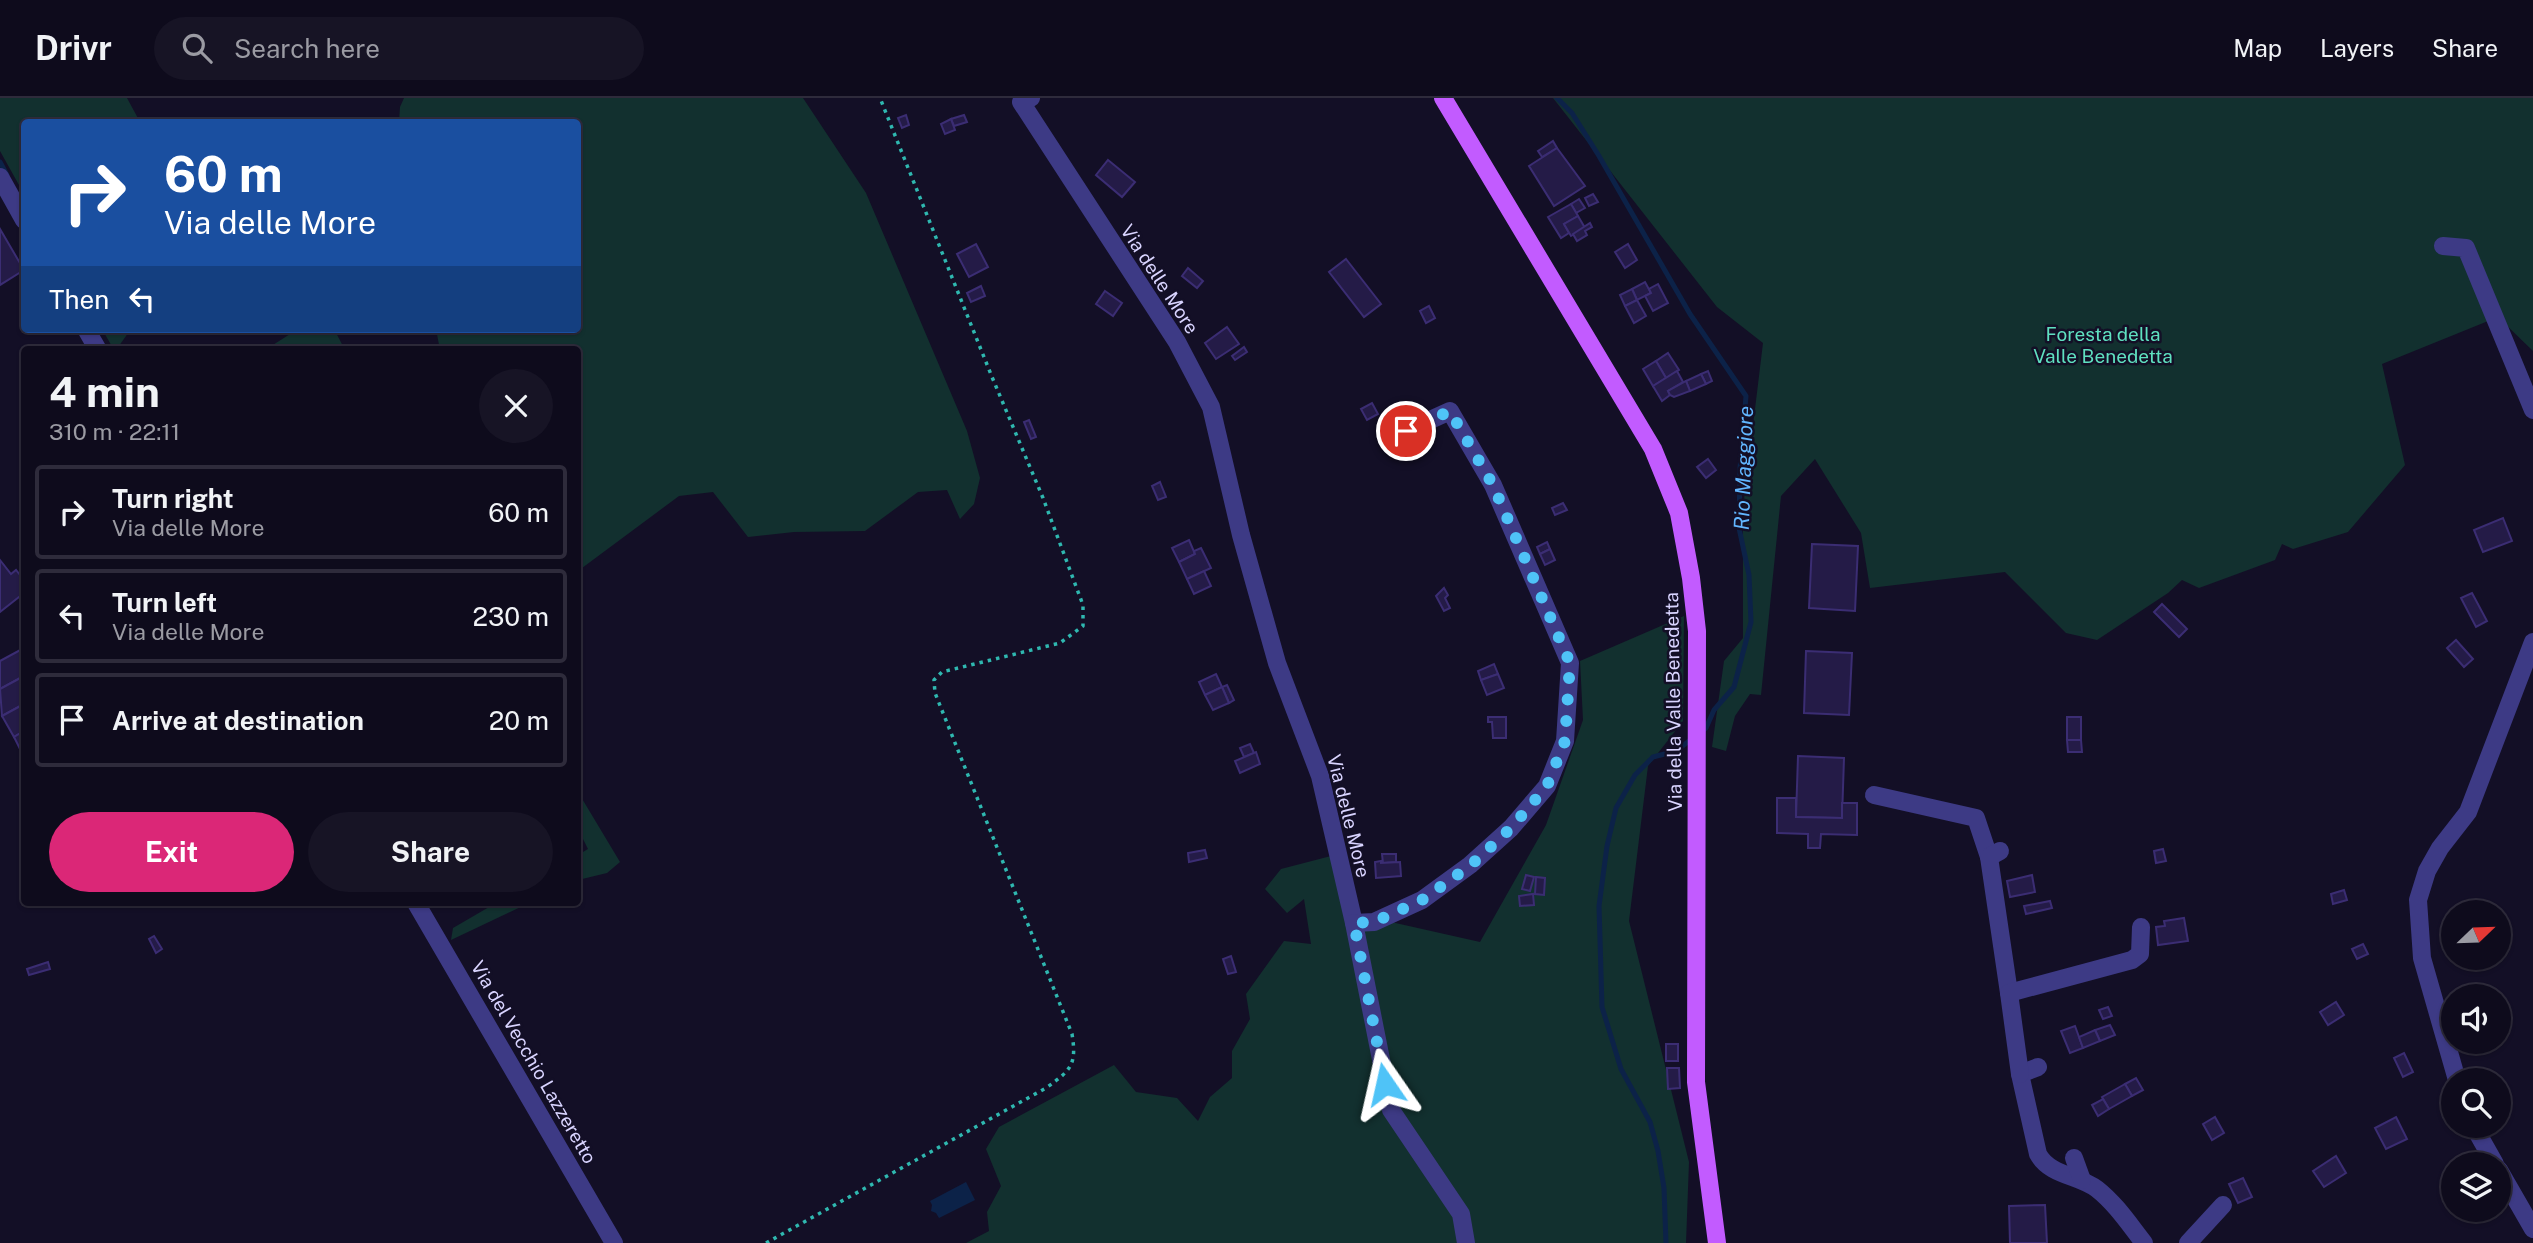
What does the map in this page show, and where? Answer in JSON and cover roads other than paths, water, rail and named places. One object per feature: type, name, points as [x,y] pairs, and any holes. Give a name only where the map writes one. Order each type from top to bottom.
[{"type":"main road","name":"Via della Valle Benedetta","points":[[1443,98],[1653,449],[1678,513],[1692,578],[1697,631],[1696,1082],[1717,1243]]},
{"type":"street","name":"Via delle More","points":[[1031,98],[1021,102],[1177,342],[1211,407],[1241,535],[1277,663],[1320,776],[1354,923]]},
{"type":"street","points":[[0,177],[21,215]]},
{"type":"street","points":[[2443,246],[2466,248],[2533,410]]},
{"type":"street","points":[[1406,431],[1450,411],[1493,485],[1570,663],[1565,741],[1547,786],[1511,828],[1471,865],[1422,900],[1374,922],[1354,923],[1391,1110],[1461,1214],[1466,1243]]},
{"type":"street","points":[[2454,1068],[2422,958],[2418,900],[2433,859],[2468,812],[2533,642]]},
{"type":"street","points":[[1874,795],[1976,818],[1995,854],[2020,1074],[2038,1154],[2042,1162],[2050,1168],[2096,1188],[2117,1208],[2144,1243]]},
{"type":"street","name":"Via del Vecchio Lazzeretto","points":[[418,906],[465,997],[580,1196],[614,1243]]},
{"type":"street","points":[[2009,993],[2132,960],[2140,954],[2141,928]]},
{"type":"street","points":[[2020,1074],[2038,1067]]},
{"type":"street","points":[[2074,1158],[2082,1180]]},
{"type":"street","points":[[2511,1191],[2533,1230]]},
{"type":"street","points":[[2188,1243],[2223,1205]]},
{"type":"water","points":[[966,1182],[975,1200],[939,1218],[931,1211],[930,1201]]},
{"type":"waterway","name":"Rio Maggiore","points":[[1557,98],[1572,113],[1690,314],[1746,396],[1740,468],[1739,528],[1749,575],[1751,622],[1734,687],[1714,710],[1706,728],[1701,732]]},
{"type":"waterway","points":[[0,162],[7,175]]},
{"type":"waterway","name":"Rio Maggiore","points":[[1666,1243],[1664,1188],[1658,1151],[1650,1122],[1621,1069],[1602,1007],[1599,906],[1607,846],[1616,808],[1635,775],[1653,757],[1676,751],[1693,738]]},
{"type":"park label","name":"Foresta della Valle Benedetta","points":[[2103,345]]}]
